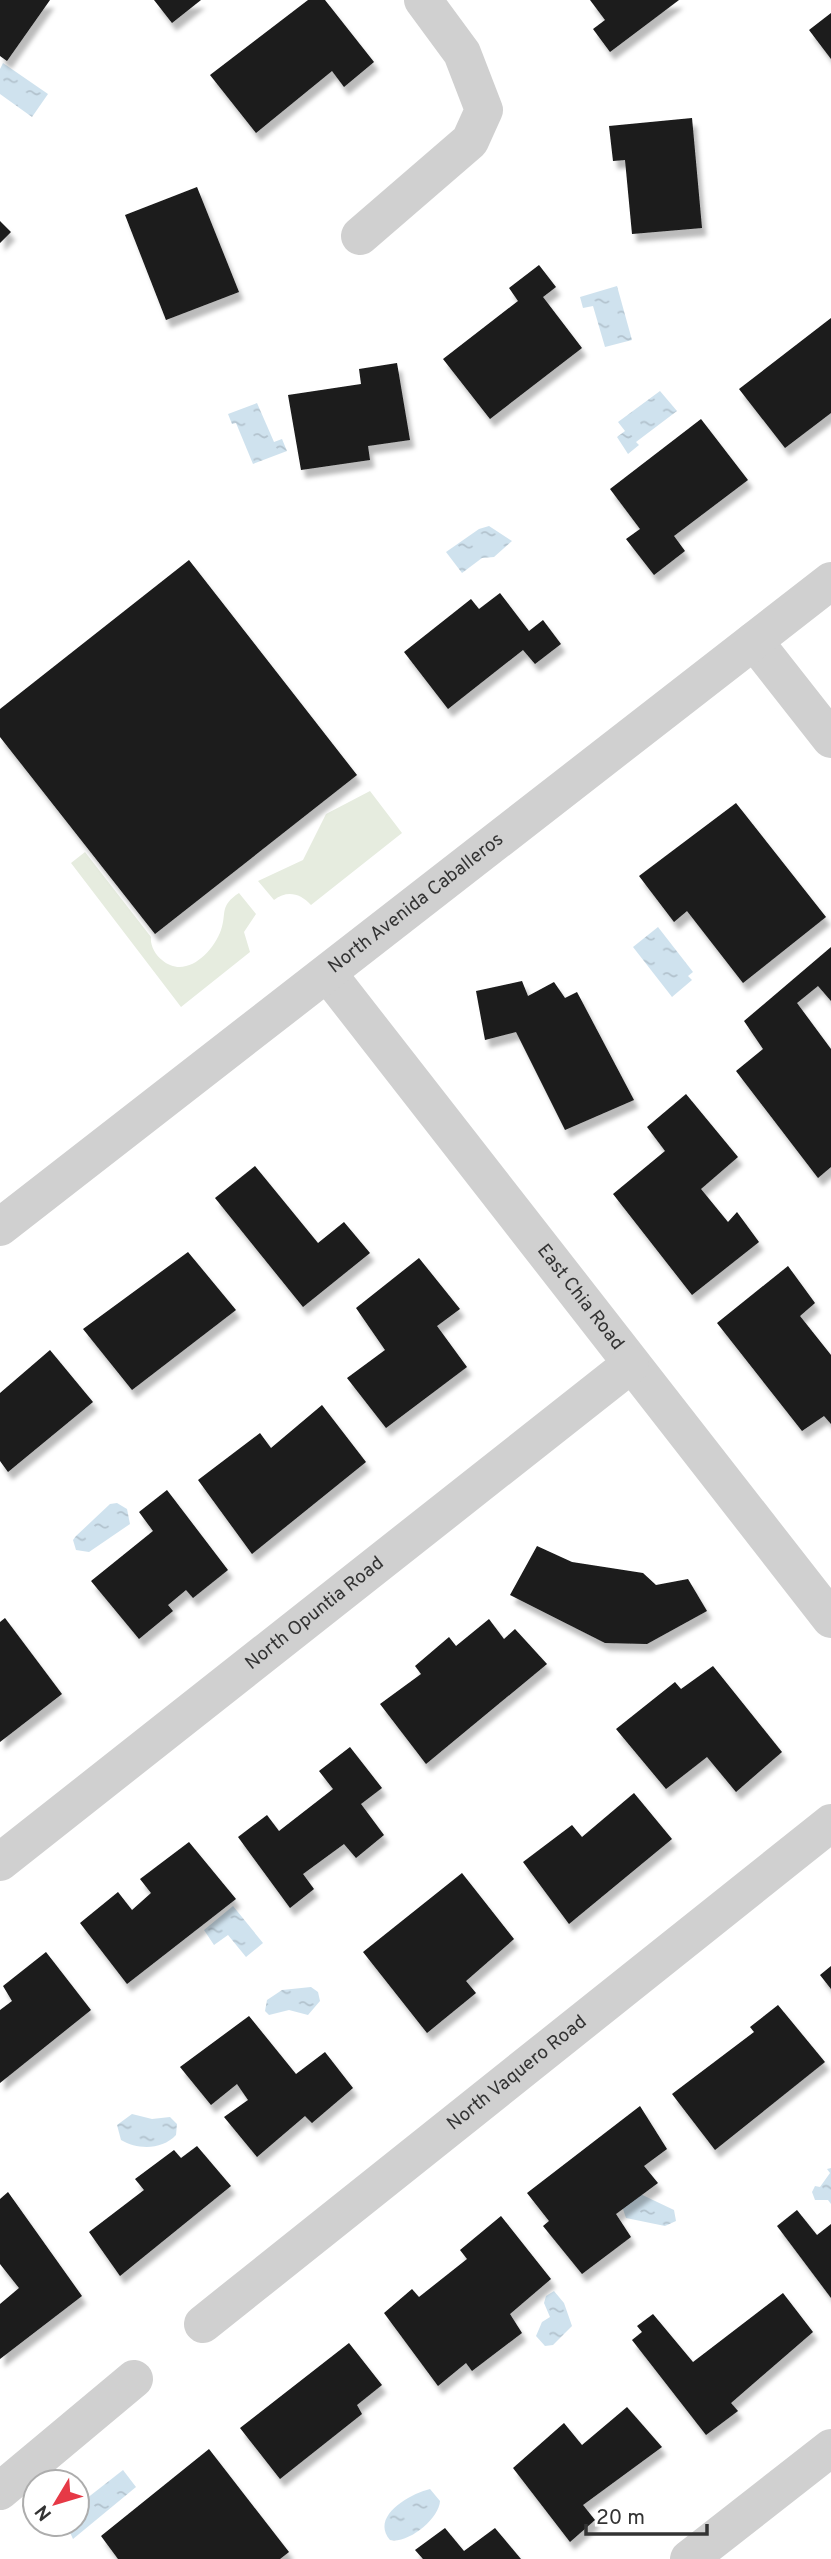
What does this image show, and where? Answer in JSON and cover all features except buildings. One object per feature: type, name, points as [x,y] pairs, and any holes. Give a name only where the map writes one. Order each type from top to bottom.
[{"type":"street","points":[[360,236],[470,141],[484,110],[463,53],[422,0]]},
{"type":"street","name":"North Avenida Caballeros","points":[[0,1227],[831,581]]},
{"type":"street","points":[[754,641],[831,739]]},
{"type":"street","name":"East Chia Road","points":[[328,974],[831,1619]]},
{"type":"street","name":"North Opuntia Road","points":[[0,1862],[630,1364]]},
{"type":"street","name":"North Vaquero Road","points":[[203,2324],[831,1823]]},
{"type":"street","points":[[0,2491],[134,2379]]},
{"type":"street","points":[[689,2559],[831,2448]]},
{"type":"shaded area","points":[[370,791],[402,833],[311,905],[293,894],[274,900],[258,881],[303,860],[326,814]]},
{"type":"shaded area","points":[[85,852],[151,937],[152,946],[162,960],[180,967],[205,955],[221,930],[226,906],[239,893],[256,914],[244,932],[250,952],[181,1007],[71,863]]},
{"type":"water","points":[[3,63],[48,94],[32,117],[0,94],[0,69]]},
{"type":"water","points":[[617,286],[632,340],[605,347],[593,306],[583,308],[580,297]]},
{"type":"water","points":[[660,391],[677,411],[636,442],[639,445],[628,454],[617,437],[625,431],[618,422]]},
{"type":"water","points":[[257,403],[274,442],[282,439],[287,451],[253,464],[236,423],[232,424],[228,414]]},
{"type":"water","points":[[489,526],[512,541],[494,557],[482,558],[462,573],[446,552],[479,529]]},
{"type":"water","points":[[658,927],[693,972],[688,976],[692,980],[672,997],[633,947]]},
{"type":"water","points":[[117,1503],[127,1509],[130,1524],[89,1552],[76,1550],[73,1540],[76,1536],[110,1504]]},
{"type":"water","points":[[233,1906],[263,1943],[246,1957],[228,1935],[214,1945],[204,1930]]},
{"type":"water","points":[[311,1987],[318,1992],[320,2001],[308,2015],[289,2010],[269,2015],[265,2011],[267,2000],[282,1990]]},
{"type":"water","points":[[132,2114],[152,2119],[170,2117],[177,2124],[176,2135],[164,2144],[150,2147],[135,2146],[121,2140],[117,2125]]},
{"type":"water","points":[[831,2168],[831,2204],[828,2200],[815,2200],[812,2192],[815,2186],[820,2187],[830,2173],[827,2169]]},
{"type":"water","points":[[634,2191],[674,2210],[676,2221],[665,2226],[626,2218],[621,2203]]},
{"type":"water","points":[[554,2291],[564,2303],[572,2326],[553,2345],[545,2346],[536,2336],[542,2322],[550,2317],[544,2303],[546,2296]]},
{"type":"water","points":[[123,2470],[136,2487],[91,2524],[91,2495]]},
{"type":"water","points":[[430,2489],[440,2501],[434,2515],[413,2534],[390,2540],[385,2531],[388,2515],[403,2501]]}]
